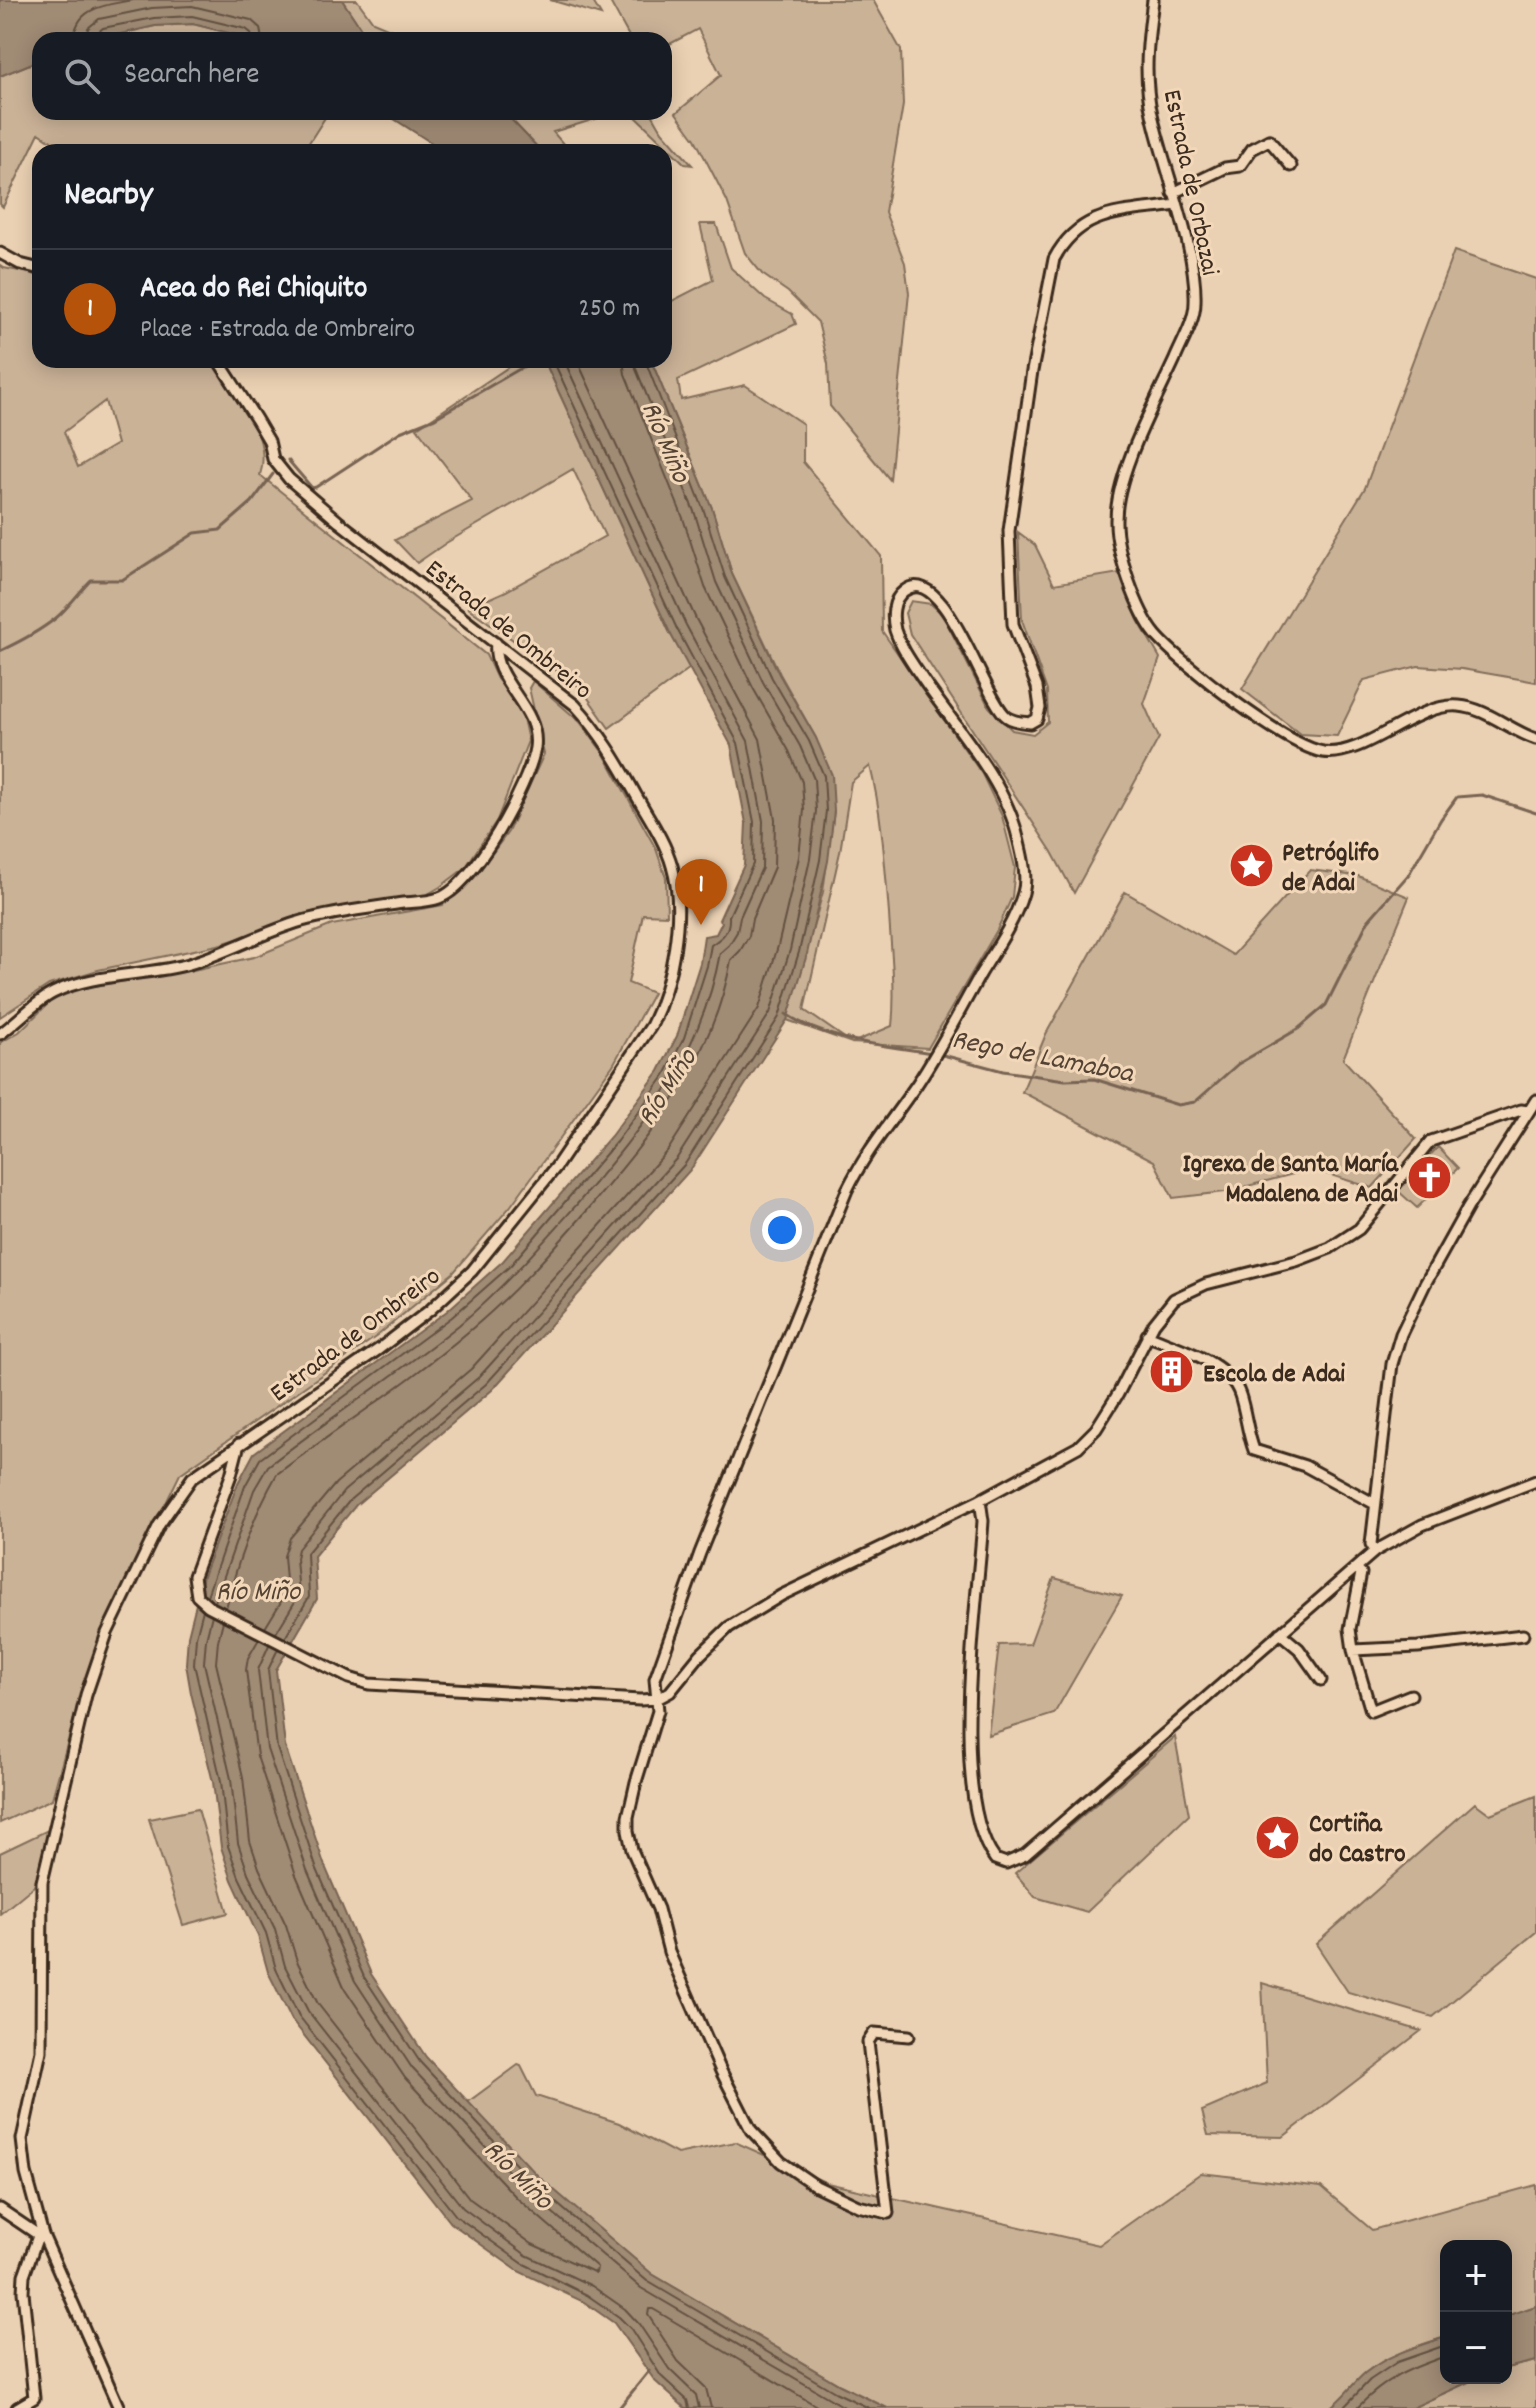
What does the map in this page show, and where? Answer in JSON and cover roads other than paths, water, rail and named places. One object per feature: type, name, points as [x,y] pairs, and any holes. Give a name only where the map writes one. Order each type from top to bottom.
[{"type":"street","name":"Estrada de Orbazai","points":[[1153,0],[1147,71],[1149,98],[1192,272],[1195,304],[1185,337],[1130,457],[1116,522],[1121,555],[1137,599],[1154,633],[1183,662],[1247,710],[1303,746],[1325,753],[1348,749],[1436,709],[1459,705],[1536,739]]},
{"type":"street","points":[[1173,193],[1225,168],[1240,166],[1252,149],[1269,140],[1291,166]]},
{"type":"street","points":[[909,2036],[874,2033],[868,2042],[888,2213],[858,2206],[816,2186],[781,2162],[751,2130],[721,2071],[669,1952],[658,1909],[632,1850],[628,1817],[658,1711],[655,1679],[700,1553],[847,1190],[878,1135],[939,1048],[1000,943],[1024,891],[1018,836],[1007,803],[905,651],[896,633],[894,605],[908,589],[918,588],[933,593],[947,608],[993,700],[1005,716],[1016,722],[1030,723],[1037,719],[1040,708],[1037,687],[1013,624],[1009,531],[1032,371],[1054,259],[1062,244],[1076,229],[1091,220],[1176,205]]},
{"type":"street","points":[[0,253],[32,267]]},
{"type":"street","name":"Estrada de Ombreiro","points":[[119,2408],[40,2236],[22,2139],[41,2051],[42,1882],[86,1695],[107,1633],[159,1525],[192,1478],[379,1349],[430,1310],[472,1271],[556,1167],[651,1026],[663,1002],[670,977],[676,917],[675,882],[662,841],[596,727],[575,705],[339,522],[289,479],[273,459],[269,441],[223,368]]},
{"type":"street","points":[[0,1034],[52,993],[105,977],[184,965],[230,951],[300,922],[440,898],[463,882],[498,834],[535,747],[520,699],[506,681],[494,656],[496,643]]},
{"type":"street","points":[[1379,1549],[1371,1544],[1375,1504],[1392,1364],[1401,1334],[1468,1207],[1536,1100]]},
{"type":"street","points":[[239,1444],[231,1475],[194,1576],[195,1589],[201,1601],[208,1606],[349,1678],[369,1684],[657,1699],[670,1692],[700,1655],[729,1627],[782,1595],[980,1500],[1078,1447],[1096,1429],[1118,1394],[1147,1335],[1174,1299],[1218,1280],[1296,1261],[1330,1248],[1359,1229],[1431,1141],[1509,1114],[1528,1111]]},
{"type":"street","points":[[1509,1114],[1521,1123]]},
{"type":"street","points":[[1147,1335],[1198,1357],[1231,1377],[1240,1392],[1254,1450],[1305,1466],[1375,1504]]},
{"type":"street","points":[[980,1500],[983,1521],[969,1721],[971,1780],[979,1830],[995,1859],[1006,1863],[1025,1855],[1379,1549],[1422,1525],[1536,1481]]},
{"type":"street","points":[[1357,1569],[1361,1573],[1350,1629],[1371,1711],[1411,1695]]},
{"type":"street","points":[[1280,1633],[1299,1649],[1321,1680]]},
{"type":"street","points":[[1353,1650],[1418,1647],[1523,1635]]},
{"type":"street","points":[[0,2209],[40,2236],[24,2275],[23,2292],[34,2398],[17,2408]]},
{"type":"water","points":[[0,0],[342,0],[362,30],[367,32],[225,32],[193,24],[155,26],[129,32],[32,32],[32,63],[0,76]]},
{"type":"water","points":[[396,120],[512,120],[534,144],[433,144]]},
{"type":"water","name":"Río Miño","points":[[548,368],[654,368],[712,508],[732,574],[779,674],[816,738],[832,775],[834,811],[828,861],[807,954],[787,1020],[691,1169],[492,1390],[356,1505],[314,1556],[317,1599],[276,1670],[285,1746],[324,1864],[371,1974],[426,2057],[538,2176],[652,2274],[840,2385],[887,2408],[685,2408],[655,2381],[614,2323],[584,2302],[518,2271],[451,2223],[292,2020],[268,1972],[258,1936],[232,1880],[221,1847],[213,1782],[186,1664],[188,1636],[203,1576],[238,1483],[254,1453],[447,1311],[503,1261],[611,1136],[659,1071],[677,1036],[700,963],[704,936],[716,934],[722,922],[719,920],[744,865],[746,823],[731,745],[670,633]]},
{"type":"water","points":[[1536,2306],[1536,2361],[1512,2367],[1512,2314]]},
{"type":"water","points":[[1440,2339],[1440,2384],[1464,2384],[1412,2408],[1329,2408],[1374,2366],[1404,2351]]},
{"type":"waterway","points":[[288,460],[312,488],[316,487],[400,432],[435,418],[521,368]]},
{"type":"waterway","points":[[0,651],[56,618],[91,580],[122,580],[195,533],[220,530],[252,502],[273,474]]},
{"type":"waterway","name":"Rego de Lamaboa","points":[[939,1054],[1003,1071],[1065,1080],[1094,1079],[1178,1105],[1195,1102],[1238,1064],[1298,1029],[1326,1005],[1368,921],[1409,874],[1457,797],[1482,795],[1536,813]]},
{"type":"waterway","name":"Rego de Lamaboa","points":[[786,1014],[838,1037],[932,1053]]},
{"type":"waterway","points":[[619,2408],[649,2371]]},
{"type":"place","name":"Petróglifo de Adai","points":[[1251,866]]},
{"type":"place","name":"Acea do Rei Chiquito","points":[[701,925]]},
{"type":"place","name":"Igrexa de Santa María Madalena de Adai","points":[[1429,1177]]},
{"type":"place","name":"Escola de Adai","points":[[1172,1372]]},
{"type":"place","name":"Cortiña do Castro","points":[[1278,1837]]}]
